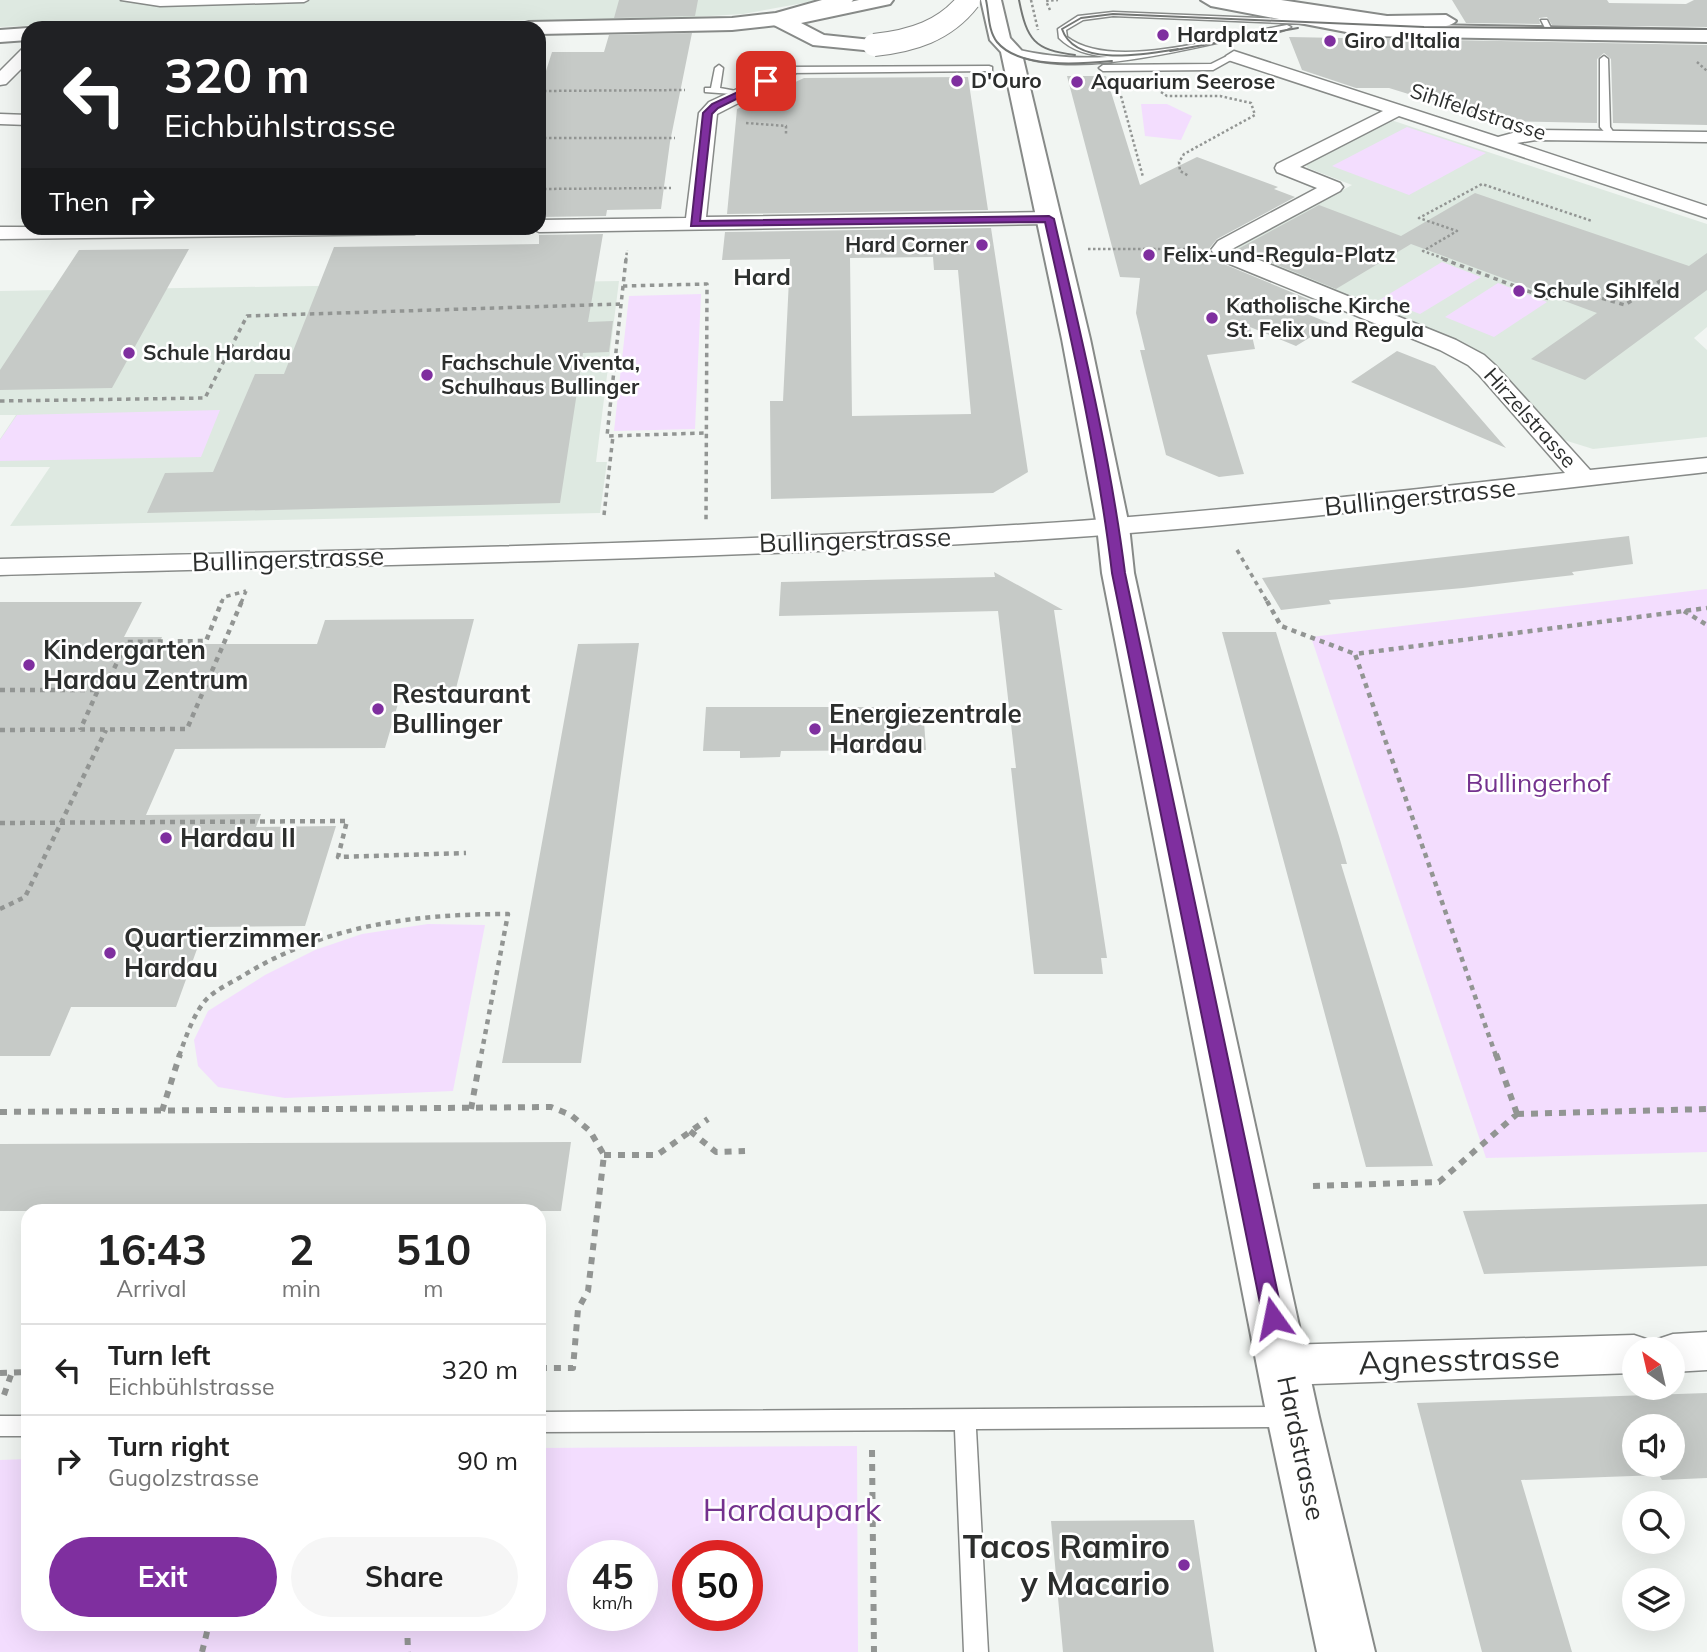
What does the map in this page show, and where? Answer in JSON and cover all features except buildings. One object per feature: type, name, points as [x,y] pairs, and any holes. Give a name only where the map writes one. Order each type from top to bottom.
[{"type":"main road","points":[[777,19],[843,0]]},
{"type":"main road","points":[[546,28],[710,25],[811,17],[883,0]]},
{"type":"main road","points":[[777,19],[820,41],[874,45],[905,41],[935,30],[956,16],[968,0]]},
{"type":"main road","points":[[991,0],[1010,45]]},
{"type":"main road","points":[[1008,0],[1010,45]]},
{"type":"main road","points":[[1211,0],[1328,24],[1380,31],[1707,24]]},
{"type":"main road","points":[[1244,0],[1387,22],[1707,36]]},
{"type":"main road","points":[[1290,0],[1443,25]]},
{"type":"main road","points":[[0,36],[21,34]]},
{"type":"main road","name":"Hardstrasse","points":[[1010,45],[1076,339],[1113,526],[1118,573],[1293,1417],[1346,1652]]},
{"type":"street","name":"Sihlfeldstrasse","points":[[1234,55],[1707,212]]},
{"type":"street","points":[[0,80],[21,60]]},
{"type":"street","points":[[695,224],[704,138],[710,110],[789,70]]},
{"type":"street","name":"Hirzelstrasse","points":[[1398,110],[1284,168],[1333,187],[1225,245],[1221,250],[1227,256],[1448,345],[1476,360],[1584,478]]},
{"type":"street","points":[[0,119],[21,120]]},
{"type":"street","points":[[1500,143],[1520,135],[1707,137]]},
{"type":"street","points":[[546,226],[1049,219]]},
{"type":"street","points":[[0,233],[21,233]]},
{"type":"street","name":"Bullingerstrasse","points":[[0,567],[977,535],[1239,516],[1707,465]]},
{"type":"street","points":[[1685,1352],[1707,1351]]},
{"type":"street","name":"Agnesstrasse","points":[[1283,1365],[1622,1354]]},
{"type":"lane","points":[[125,0],[160,4],[304,0]]},
{"type":"lane","points":[[1126,56],[1075,47],[1063,38],[1062,29],[1074,20],[1113,14],[1328,24],[1443,25]]},
{"type":"lane","points":[[1010,45],[1049,61],[1086,61],[1280,28],[1328,24]]},
{"type":"lane","points":[[1548,28],[1707,31]]},
{"type":"lane","points":[[1045,69],[1213,67],[1234,55]]},
{"type":"lane","points":[[1604,59],[1605,127],[1611,136]]},
{"type":"lane","points":[[719,68],[711,90],[743,93]]},
{"type":"lane","points":[[789,70],[989,69]]},
{"type":"lane","points":[[546,1423],[1293,1417]]},
{"type":"lane","points":[[965,1419],[976,1652]]},
{"type":"lane","points":[[0,1426],[21,1426]]},
{"type":"path","points":[[1031,0],[1040,36]]},
{"type":"path","points":[[1050,10],[1046,1],[1058,0]]},
{"type":"path","points":[[1696,61],[1707,71]]},
{"type":"path","points":[[546,91],[711,90]]},
{"type":"path","points":[[1161,92],[1167,96],[1220,96],[1251,103],[1255,111],[1255,115],[1184,154],[1179,162],[1180,172],[1189,176]]},
{"type":"path","points":[[1121,96],[1143,177]]},
{"type":"path","points":[[733,123],[774,123],[786,126],[786,134]]},
{"type":"path","points":[[546,138],[704,138]]},
{"type":"path","points":[[1592,221],[1482,184],[1419,218],[1457,231],[1423,251],[1549,299],[1566,288],[1625,305],[1663,279]]},
{"type":"path","points":[[546,189],[698,188]]},
{"type":"path","points":[[628,244],[607,436],[707,433]]},
{"type":"path","points":[[1087,250],[1202,248]]},
{"type":"path","points":[[623,286],[707,284],[706,523]]},
{"type":"path","points":[[0,401],[205,398],[247,316],[620,304]]},
{"type":"path","points":[[604,515],[613,436]]},
{"type":"path","points":[[1237,550],[1281,626],[1356,654],[1707,608]]},
{"type":"path","points":[[0,730],[187,729],[251,580]]},
{"type":"path","points":[[80,730],[103,679],[109,679],[127,642],[206,641],[224,597],[246,591]]},
{"type":"path","points":[[1684,611],[1707,625]]},
{"type":"path","points":[[1356,654],[1517,1114]]},
{"type":"path","points":[[0,690],[98,690]]},
{"type":"path","points":[[0,909],[25,897],[106,730]]},
{"type":"path","points":[[0,823],[347,821],[338,857],[466,853]]},
{"type":"path","points":[[162,1111],[186,1037],[205,1000],[255,967],[321,938],[378,921],[452,913],[508,914],[471,1109]]},
{"type":"path","points":[[0,1112],[551,1107],[571,1115],[590,1132],[604,1155],[587,1291],[578,1309],[573,1368],[546,1368]]},
{"type":"path","points":[[1313,1186],[1439,1182],[1517,1114],[1707,1108]]},
{"type":"path","points":[[604,1155],[657,1155],[708,1119]]},
{"type":"path","points":[[690,1131],[716,1152],[746,1151]]},
{"type":"path","points":[[0,1373],[21,1372]]},
{"type":"path","points":[[0,1407],[12,1373]]},
{"type":"path","points":[[872,1420],[874,1652]]},
{"type":"path","points":[[202,1652],[207,1631]]},
{"type":"path","points":[[407,1631],[408,1652]]},
{"type":"shaded area","points":[[0,0],[820,0],[743,14],[645,20],[21,21],[21,26],[0,27]]},
{"type":"shaded area","name":"Schule Sihlfeld","points":[[1391,120],[1707,224],[1707,327],[1694,338],[1707,350],[1707,437],[1593,449],[1564,440],[1499,369],[1480,353],[1235,251],[1237,247],[1352,185],[1306,165]]},
{"type":"shaded area","name":"Fachschule Viventa, Schulhaus Bullinger","points":[[619,281],[596,462],[607,462],[600,513],[10,526],[50,467],[0,467],[0,439],[16,415],[0,415],[0,291]]},
{"type":"green space","points":[[1141,104],[1167,104],[1192,116],[1181,140],[1145,136]]},
{"type":"green space","points":[[1407,127],[1486,153],[1409,195],[1332,166]]},
{"type":"green space","points":[[1442,262],[1481,277],[1420,314],[1381,299]]},
{"type":"green space","points":[[1498,283],[1547,302],[1494,337],[1445,317]]},
{"type":"green space","points":[[701,294],[695,429],[614,431],[629,296]]},
{"type":"green space","points":[[220,410],[201,457],[0,461],[0,440],[17,415]]},
{"type":"green space","name":"Bullingerhof","points":[[1707,589],[1707,1152],[1486,1158],[1311,637]]},
{"type":"green space","points":[[428,924],[485,925],[453,1091],[285,1098],[218,1087],[198,1066],[194,1040],[208,1011],[265,975],[315,950],[362,934]]},
{"type":"green space","name":"Hardaupark","points":[[857,1446],[858,1652],[0,1652],[0,1460],[21,1459],[21,1631],[546,1631],[546,1448]]},
{"type":"tram line","points":[[986,0],[992,33],[1007,51],[1020,57],[1051,63],[1112,61]]},
{"type":"tram line","points":[[1019,0],[1025,25],[1035,41],[1050,50],[1075,55]]},
{"type":"tram line","points":[[1178,49],[1131,55],[1096,54],[1069,41],[1062,29],[1081,18],[1113,14],[1424,27],[1707,29]]},
{"type":"tram line","points":[[1170,51],[1298,28]]},
{"type":"place","name":"Hardplatz","points":[[1163,35]]},
{"type":"place","name":"Giro d'Italia","points":[[1330,41]]},
{"type":"place","name":"D'Ouro","points":[[957,81]]},
{"type":"place","name":"Aquarium Seerose","points":[[1077,82]]},
{"type":"place","name":"Hard Corner","points":[[982,245]]},
{"type":"place","name":"Felix-und-Regula-Platz","points":[[1149,255]]},
{"type":"place","name":"Schule Sihlfeld","points":[[1519,291]]},
{"type":"place","name":"Katholische Kirche St. Felix und Regula","points":[[1212,318]]},
{"type":"place","name":"Schule Hardau","points":[[129,353]]},
{"type":"place","name":"Fachschule Viventa, Schulhaus Bullinger","points":[[427,375]]},
{"type":"place","name":"Kindergarten Hardau Zentrum","points":[[29,665]]},
{"type":"place","name":"Restaurant Bullinger","points":[[378,709]]},
{"type":"place","name":"Energiezentrale Hardau","points":[[815,729]]},
{"type":"place","name":"Hardau II","points":[[166,838]]},
{"type":"place","name":"Quartierzimmer Hardau","points":[[110,953]]},
{"type":"place","name":"Tacos Ramiro y Macario","points":[[1184,1565]]},
{"type":"district","name":"Hard","points":[[762,277]]},
{"type":"route","points":[[766,81],[715,106],[708,113],[695,224],[1049,219],[1113,526],[1118,573],[1146,694],[1273,1318]]}]
